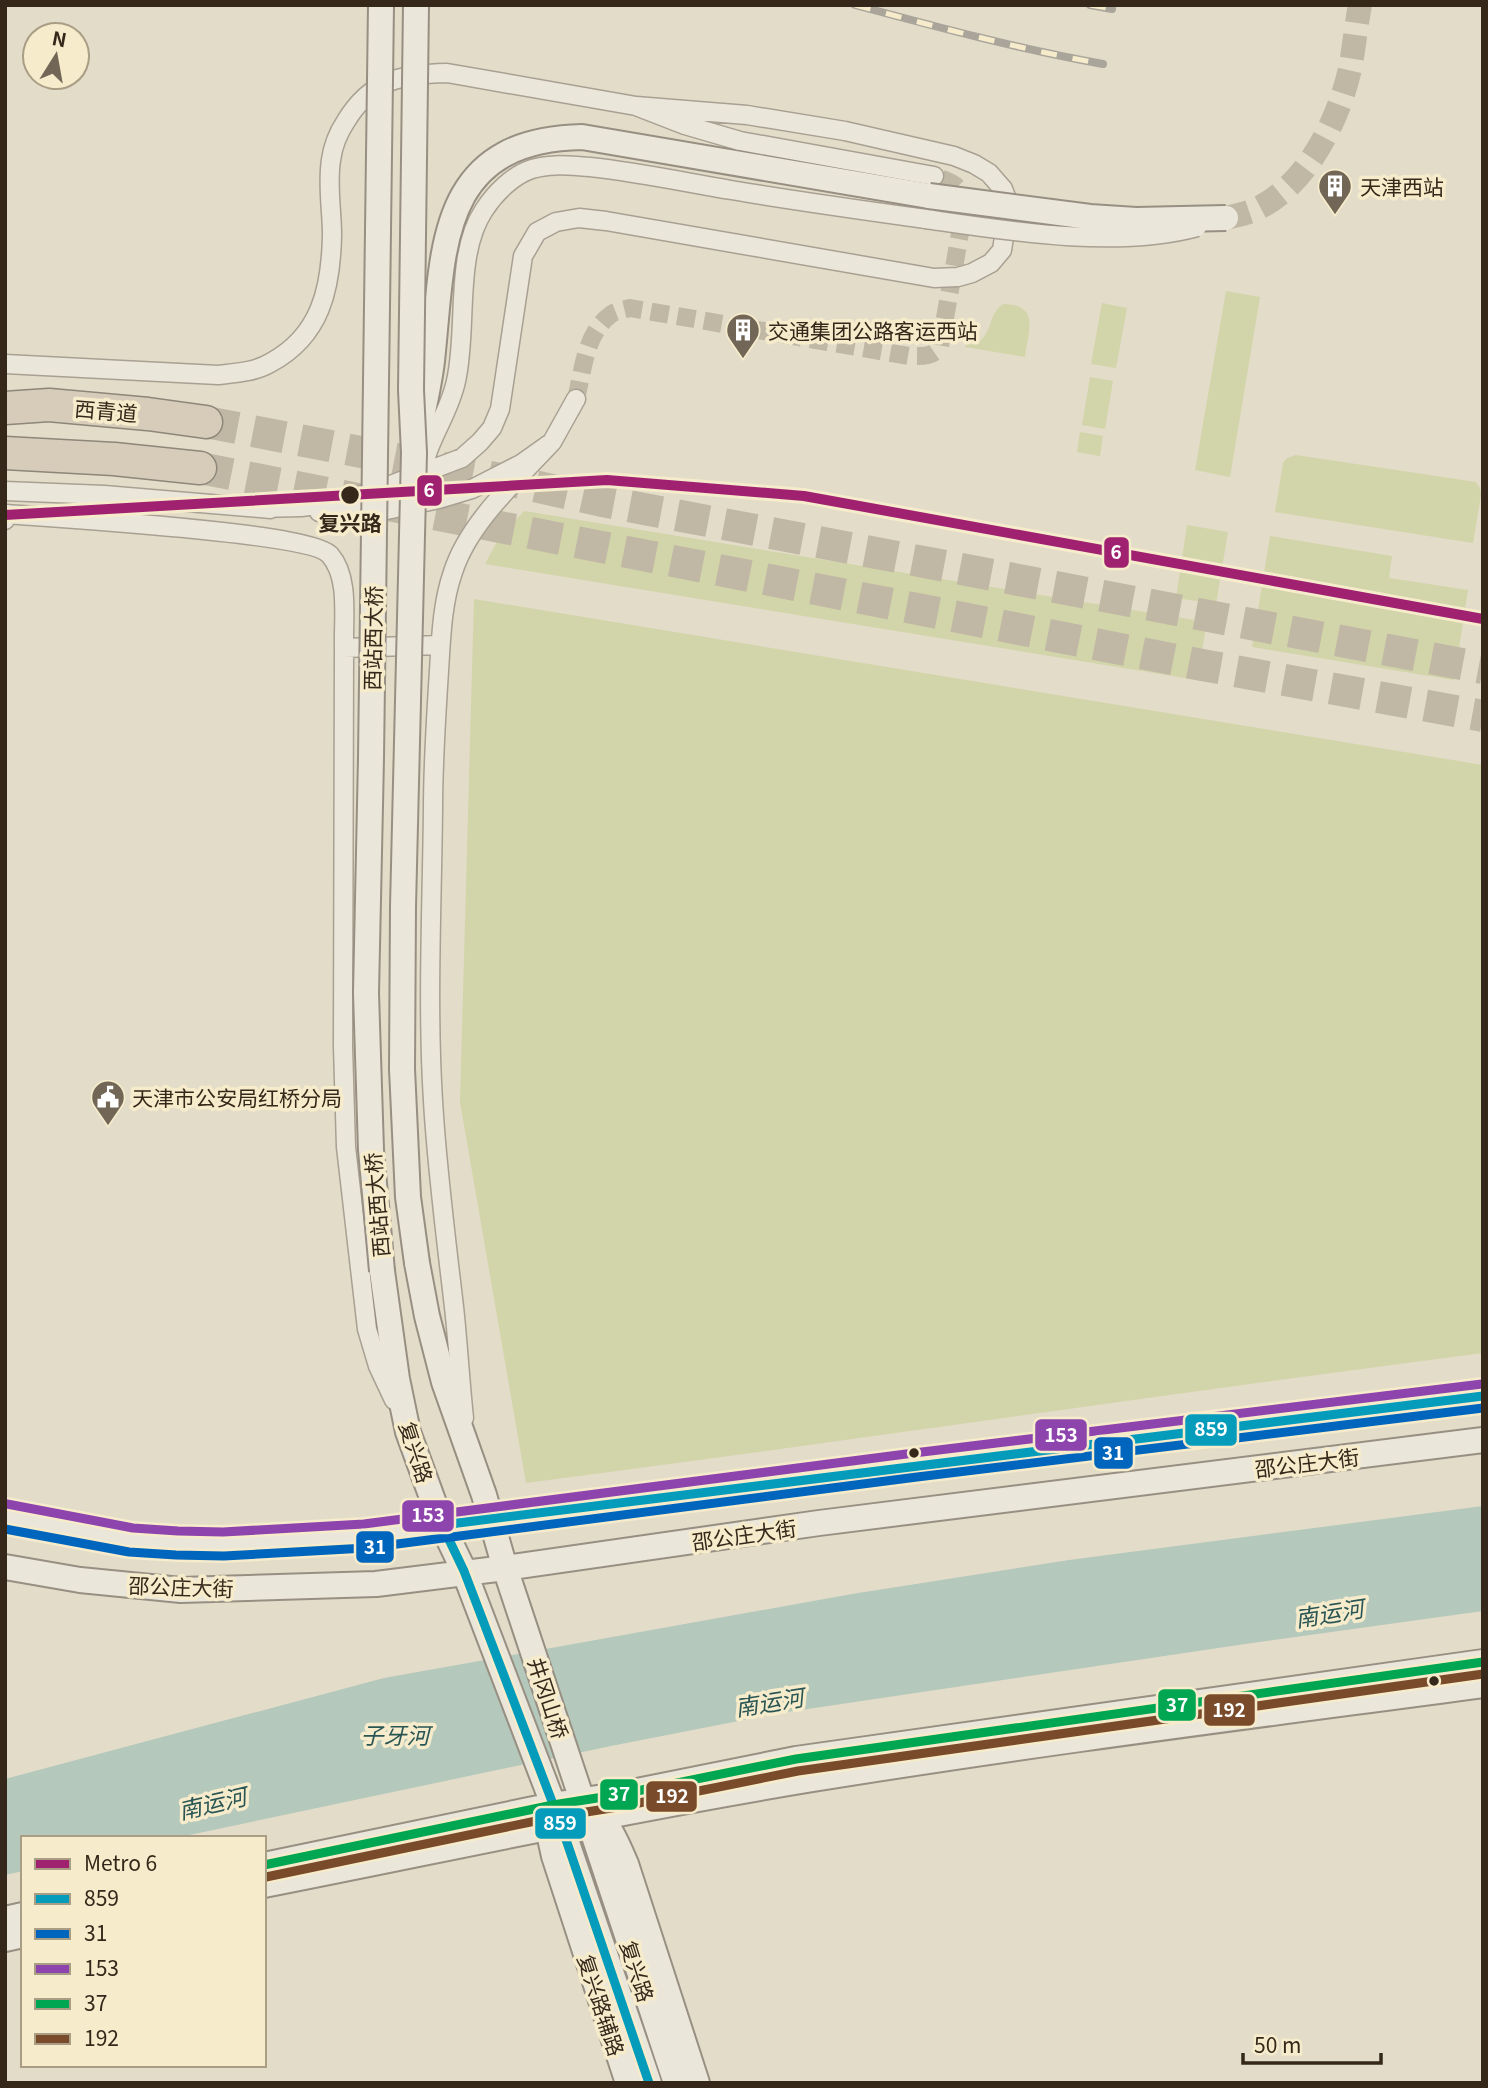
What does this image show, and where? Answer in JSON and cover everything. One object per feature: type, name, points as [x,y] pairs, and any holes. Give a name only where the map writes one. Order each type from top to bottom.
[{"type":"highway","points":[[5,395],[49,405]]},
{"type":"highway","name":"西青道","points":[[5,408],[49,405],[206,422]]},
{"type":"highway","points":[[5,453],[114,459],[200,468]]},
{"type":"street","name":"西站西大桥","points":[[380,5],[366,993],[370,1150],[382,1270]]},
{"type":"street","name":"西站西大桥","points":[[416,5],[411,390],[418,462],[404,880],[402,1069],[408,1197],[417,1264],[444,1382],[466,1446]]},
{"type":"street","points":[[5,364],[218,375],[242,373],[269,364],[295,346],[314,323],[326,297],[332,236],[329,175],[334,144],[358,101],[370,92],[400,78],[447,74],[636,106],[720,112],[845,131],[964,160],[989,173],[1003,189],[1009,205],[1002,250],[991,263],[958,277],[934,278],[606,221],[579,218],[556,222],[537,232],[523,256],[504,392],[492,428],[480,442],[462,458],[418,462],[367,494],[302,507],[259,508]]},
{"type":"street","points":[[636,106],[685,125],[740,141],[934,176]]},
{"type":"street","points":[[420,503],[418,462],[432,365],[440,275],[453,216],[470,184],[486,167],[506,153],[527,144],[553,137],[582,136],[929,196],[1090,217],[1136,220],[1226,218]]},
{"type":"street","points":[[418,462],[451,401],[457,380],[468,255],[475,228],[484,210],[510,181],[531,169],[558,165],[614,170],[956,224],[1055,234],[1114,237],[1151,235],[1187,229],[1226,218]]},
{"type":"street","points":[[505,1568],[492,1520],[466,1446],[437,1157],[431,988],[433,749],[440,645],[447,593],[453,572],[474,531],[498,500],[552,442],[576,399]]},
{"type":"street","points":[[5,491],[104,495],[331,513],[372,513],[472,489],[521,464],[552,442]]},
{"type":"street","points":[[6,517],[271,538],[327,551],[340,570],[344,648],[345,1147],[367,1329],[379,1366],[408,1432]]},
{"type":"street","points":[[344,648],[440,645]]},
{"type":"street","name":"复兴路","points":[[382,1270],[397,1379],[408,1432],[483,1625]]},
{"type":"street","name":"邵公庄大街","points":[[5,1517],[131,1540],[212,1544],[365,1536],[915,1465],[1483,1396]]},
{"type":"street","name":"邵公庄大街","points":[[5,1567],[80,1580],[181,1590],[376,1584],[820,1523],[1483,1440]]},
{"type":"street","name":"井冈山桥","points":[[505,1568],[587,1804]]},
{"type":"street","name":"井冈山桥","points":[[483,1625],[552,1811]]},
{"type":"street","points":[[266,1865],[552,1811],[809,1757],[1483,1662]]},
{"type":"street","points":[[587,1804],[694,1800],[828,1777],[1167,1727],[1483,1685]]},
{"type":"street","name":"复兴路","points":[[587,1804],[676,2083]]},
{"type":"street","points":[[587,1804],[617,1843],[626,1864],[697,2083]]},
{"type":"street","name":"复兴路","points":[[552,1811],[649,2083]]},
{"type":"street","points":[[266,1884],[552,1811]]},
{"type":"street","name":"复兴路辅路","points":[[552,1811],[561,1881],[628,2083]]},
{"type":"green space","points":[[1226,291],[1260,297],[1230,477],[1195,470]]},
{"type":"green space","points":[[1102,303],[1127,308],[1116,368],[1091,364]]},
{"type":"green space","points":[[1003,304],[1015,305],[1027,314],[1029,329],[1025,357],[965,347],[969,340],[978,342],[983,338],[995,313]]},
{"type":"green space","points":[[1090,377],[1113,381],[1105,429],[1082,425]]},
{"type":"green space","points":[[1080,432],[1103,436],[1100,456],[1077,452]]},
{"type":"green space","points":[[1296,455],[1476,482],[1481,495],[1473,543],[1275,512],[1283,463],[1287,458]]},
{"type":"green space","points":[[524,511],[1207,622],[1197,680],[485,564],[498,540]]},
{"type":"green space","points":[[1187,525],[1228,532],[1216,604],[1176,598]]},
{"type":"green space","points":[[1270,536],[1392,556],[1389,578],[1468,590],[1454,680],[1252,647]]},
{"type":"green space","points":[[474,599],[1483,765],[1483,1353],[526,1483],[460,1102]]},
{"type":"water","name":"子牙河","points":[[1483,1506],[1483,1611],[774,1714],[184,1836],[21,1836],[21,1871],[5,1875],[5,1779],[384,1678],[852,1594],[1069,1560]]},
{"type":"tunnel","points":[[1226,218],[1252,211],[1271,201],[1288,187],[1316,152],[1328,131],[1345,89],[1360,5]]},
{"type":"tunnel","points":[[576,399],[586,354],[595,333],[611,314],[630,308],[909,356],[934,353],[940,346],[964,211],[962,196],[957,187],[934,176]]},
{"type":"tunnel","points":[[206,422],[602,501],[1483,668]]},
{"type":"tunnel","points":[[200,468],[1202,665],[1483,716]]},
{"type":"railway","points":[[855,5],[1009,45],[1103,64]]},
{"type":"railway","points":[[1090,5],[1112,9]]},
{"type":"metro line","name":"6","points":[[5,515],[607,480],[804,496],[1483,619]]},
{"type":"transit line","name":"153","points":[[7,1504],[133,1528],[178,1531],[223,1532],[364,1524],[914,1453],[1482,1384]]},
{"type":"transit line","name":"859","points":[[649,2083],[561,1825],[464,1571],[442,1525],[1483,1396]]},
{"type":"transit line","name":"31","points":[[5,1529],[129,1552],[176,1555],[224,1556],[366,1548],[1483,1408]]},
{"type":"transit line","name":"37","points":[[266,1865],[553,1805],[796,1759],[1483,1662]]},
{"type":"transit line","name":"192","points":[[266,1877],[555,1817],[798,1771],[1483,1674]]},
{"type":"place","name":"天津西站","points":[[1335,216]]},
{"type":"place","name":"交通集团公路客运西站","points":[[743,360]]},
{"type":"place","name":"复兴路","points":[[350,495]]},
{"type":"place","name":"天津市公安局红桥分局","points":[[108,1127]]},
{"type":"water label","name":"南运河","points":[[1329,1612]]},
{"type":"water label","name":"南运河","points":[[769,1701]]},
{"type":"water label","name":"南运河","points":[[212,1802]]}]
